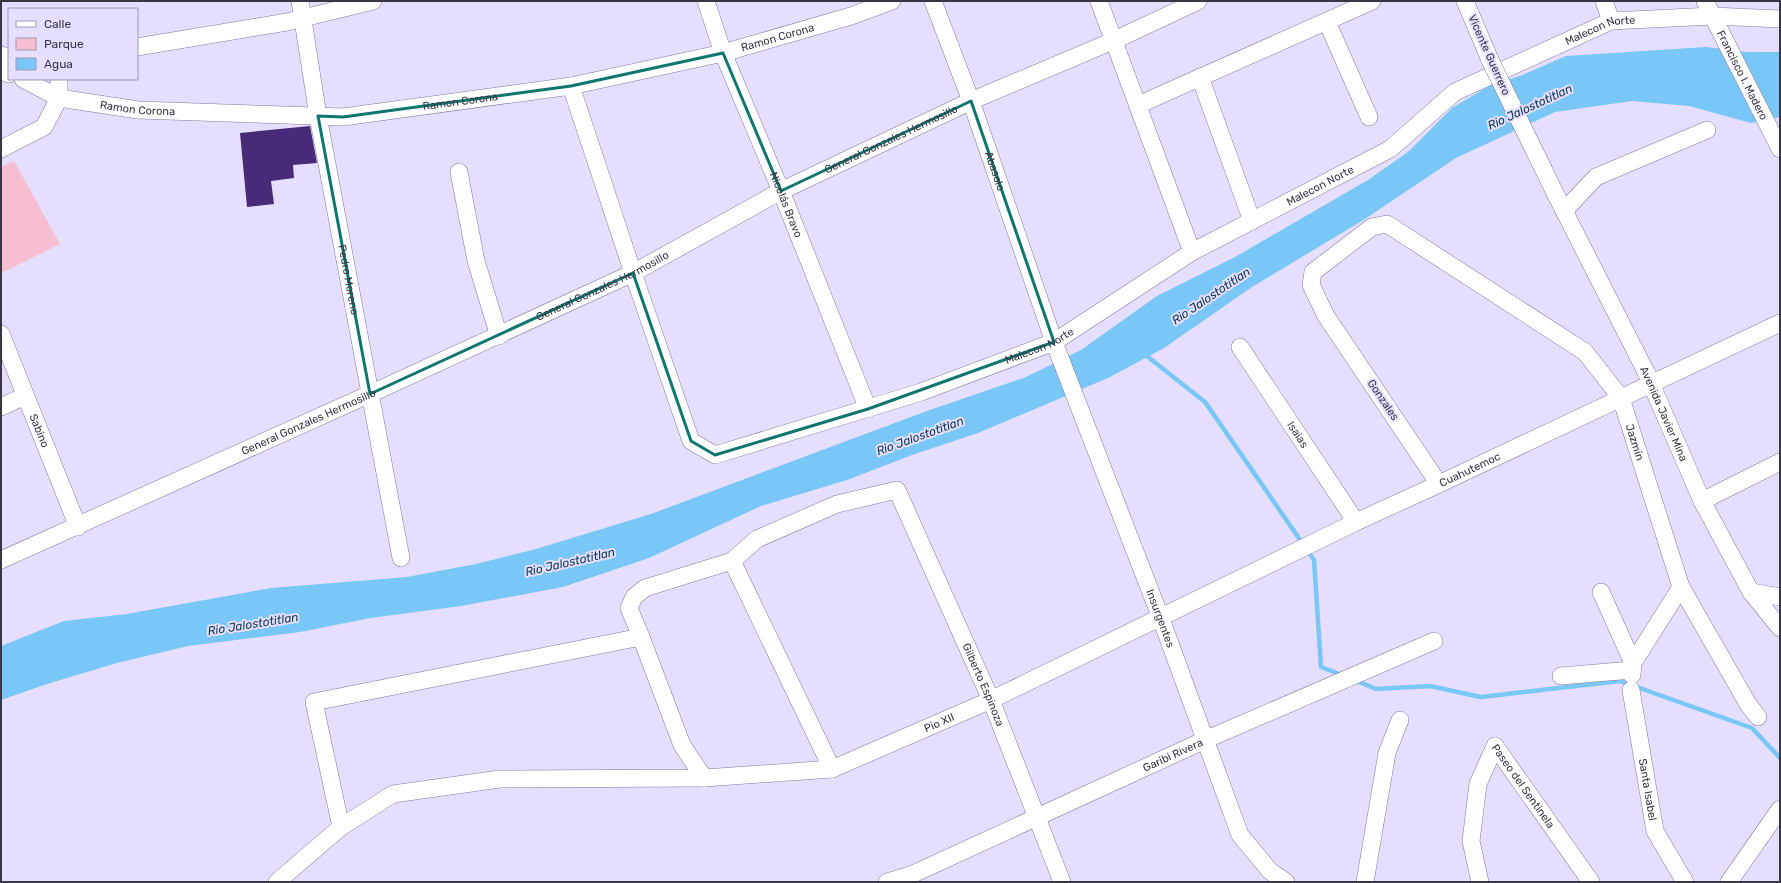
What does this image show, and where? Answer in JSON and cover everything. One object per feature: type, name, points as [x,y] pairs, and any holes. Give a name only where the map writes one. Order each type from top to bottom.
[{"type":"street","name":"Pedro Moreno","points":[[300,1],[304,18],[318,116],[402,558]]},
{"type":"street","points":[[138,47],[304,18],[373,1]]},
{"type":"street","name":"Nicolás Bravo","points":[[706,1],[723,53],[781,191],[868,409]]},
{"type":"street","name":"Ramon Corona","points":[[25,80],[59,98],[138,110],[344,117],[571,86],[723,53],[851,16],[892,1]]},
{"type":"street","name":"Abasolo","points":[[933,1],[971,101],[1057,348]]},
{"type":"street","points":[[1099,1],[1115,40],[1192,252]]},
{"type":"street","name":"General Gonzales Hermosillo","points":[[1,560],[78,527],[499,336],[633,273],[781,191],[971,101],[1115,40],[1198,1]]},
{"type":"street","points":[[1138,105],[1372,1]]},
{"type":"street","name":"Vicente Guerrero","points":[[1465,1],[1490,60],[1556,195]]},
{"type":"street","points":[[1604,1],[1611,21]]},
{"type":"street","name":"Malecon Norte","points":[[571,86],[633,273],[692,441],[715,455],[868,409],[1057,348],[1192,252],[1390,149],[1455,92],[1611,21],[1709,8],[1780,19]]},
{"type":"street","name":"Francisco I. Madero","points":[[1709,8],[1780,149]]},
{"type":"street","points":[[1327,22],[1369,117]]},
{"type":"street","points":[[1200,77],[1252,221]]},
{"type":"street","points":[[1,150],[44,127],[59,98],[59,80]]},
{"type":"street","points":[[1564,210],[1596,177],[1707,130]]},
{"type":"street","points":[[459,172],[476,261],[499,336]]},
{"type":"street","name":"Avenida Javier Mina","points":[[1556,195],[1652,384],[1702,501],[1751,592],[1780,628]]},
{"type":"street","name":"Gonzales","points":[[1418,244],[1387,224],[1372,227],[1313,272],[1311,285],[1326,316],[1439,484]]},
{"type":"street","name":"Jazmín","points":[[1418,244],[1585,352],[1621,398],[1681,587],[1748,704],[1758,717]]},
{"type":"street","name":"Cuahutemoc","points":[[1160,616],[1356,522],[1780,323]]},
{"type":"street","name":"Sabino","points":[[1,334],[78,527]]},
{"type":"street","name":"Isaias","points":[[1240,347],[1356,522]]},
{"type":"street","name":"Insurgentes","points":[[1057,348],[1160,616],[1240,835],[1270,871],[1286,882]]},
{"type":"street","points":[[1,407],[25,396]]},
{"type":"street","points":[[1702,501],[1780,462]]},
{"type":"street","name":"Gilberto Espinoza","points":[[732,560],[757,539],[837,504],[896,490],[991,700],[1062,882]]},
{"type":"street","points":[[704,778],[682,745],[629,608],[634,597],[645,588],[732,560],[832,770]]},
{"type":"street","points":[[1561,676],[1632,674],[1681,587]]},
{"type":"street","name":"Santa Isabel","points":[[1601,592],[1632,674],[1639,737],[1655,831],[1685,882]]},
{"type":"street","points":[[1751,592],[1780,597]]},
{"type":"street","name":"Pio XII","points":[[277,882],[341,827],[393,794],[492,780],[704,778],[832,770],[991,700],[1160,616]]},
{"type":"street","points":[[341,827],[314,702],[641,637]]},
{"type":"street","name":"Garibi Rivera","points":[[887,882],[913,874],[1205,740],[1434,641]]},
{"type":"street","points":[[1365,882],[1387,753],[1400,720]]},
{"type":"street","name":"Paseo del Sentinela","points":[[1480,882],[1471,841],[1478,784],[1495,746],[1591,882]]},
{"type":"street","points":[[1728,882],[1780,809]]},
{"type":"highlighted area","points":[[723,53],[781,191],[971,101],[1054,342],[868,409],[715,455],[691,441],[633,273],[370,394],[318,116],[343,117],[571,86]]},
{"type":"green space","points":[[14,161],[60,244],[1,273],[1,167]]},
{"type":"water","name":"Rio Jalostotitlan","points":[[1706,47],[1747,52],[1780,52],[1780,117],[1751,123],[1689,106],[1632,101],[1555,112],[1456,158],[1365,219],[1252,287],[1164,348],[1108,378],[978,433],[912,455],[847,480],[761,506],[649,558],[563,587],[461,606],[370,618],[300,632],[188,646],[117,663],[47,684],[1,700],[1,646],[64,621],[127,614],[271,588],[407,577],[476,564],[536,549],[651,514],[927,411],[1026,377],[1081,350],[1157,296],[1235,257],[1368,180],[1408,152],[1452,108],[1491,85],[1520,76],[1566,56]]},
{"type":"building","points":[[310,126],[317,163],[293,165],[294,178],[271,181],[274,204],[247,207],[240,133]]},
{"type":"waterway","points":[[1143,353],[1205,402],[1303,544]]},
{"type":"waterway","points":[[1307,550],[1314,560],[1321,667],[1342,675]]},
{"type":"waterway","points":[[1355,680],[1376,689],[1430,686],[1481,697],[1620,681],[1752,728],[1780,758]]}]
